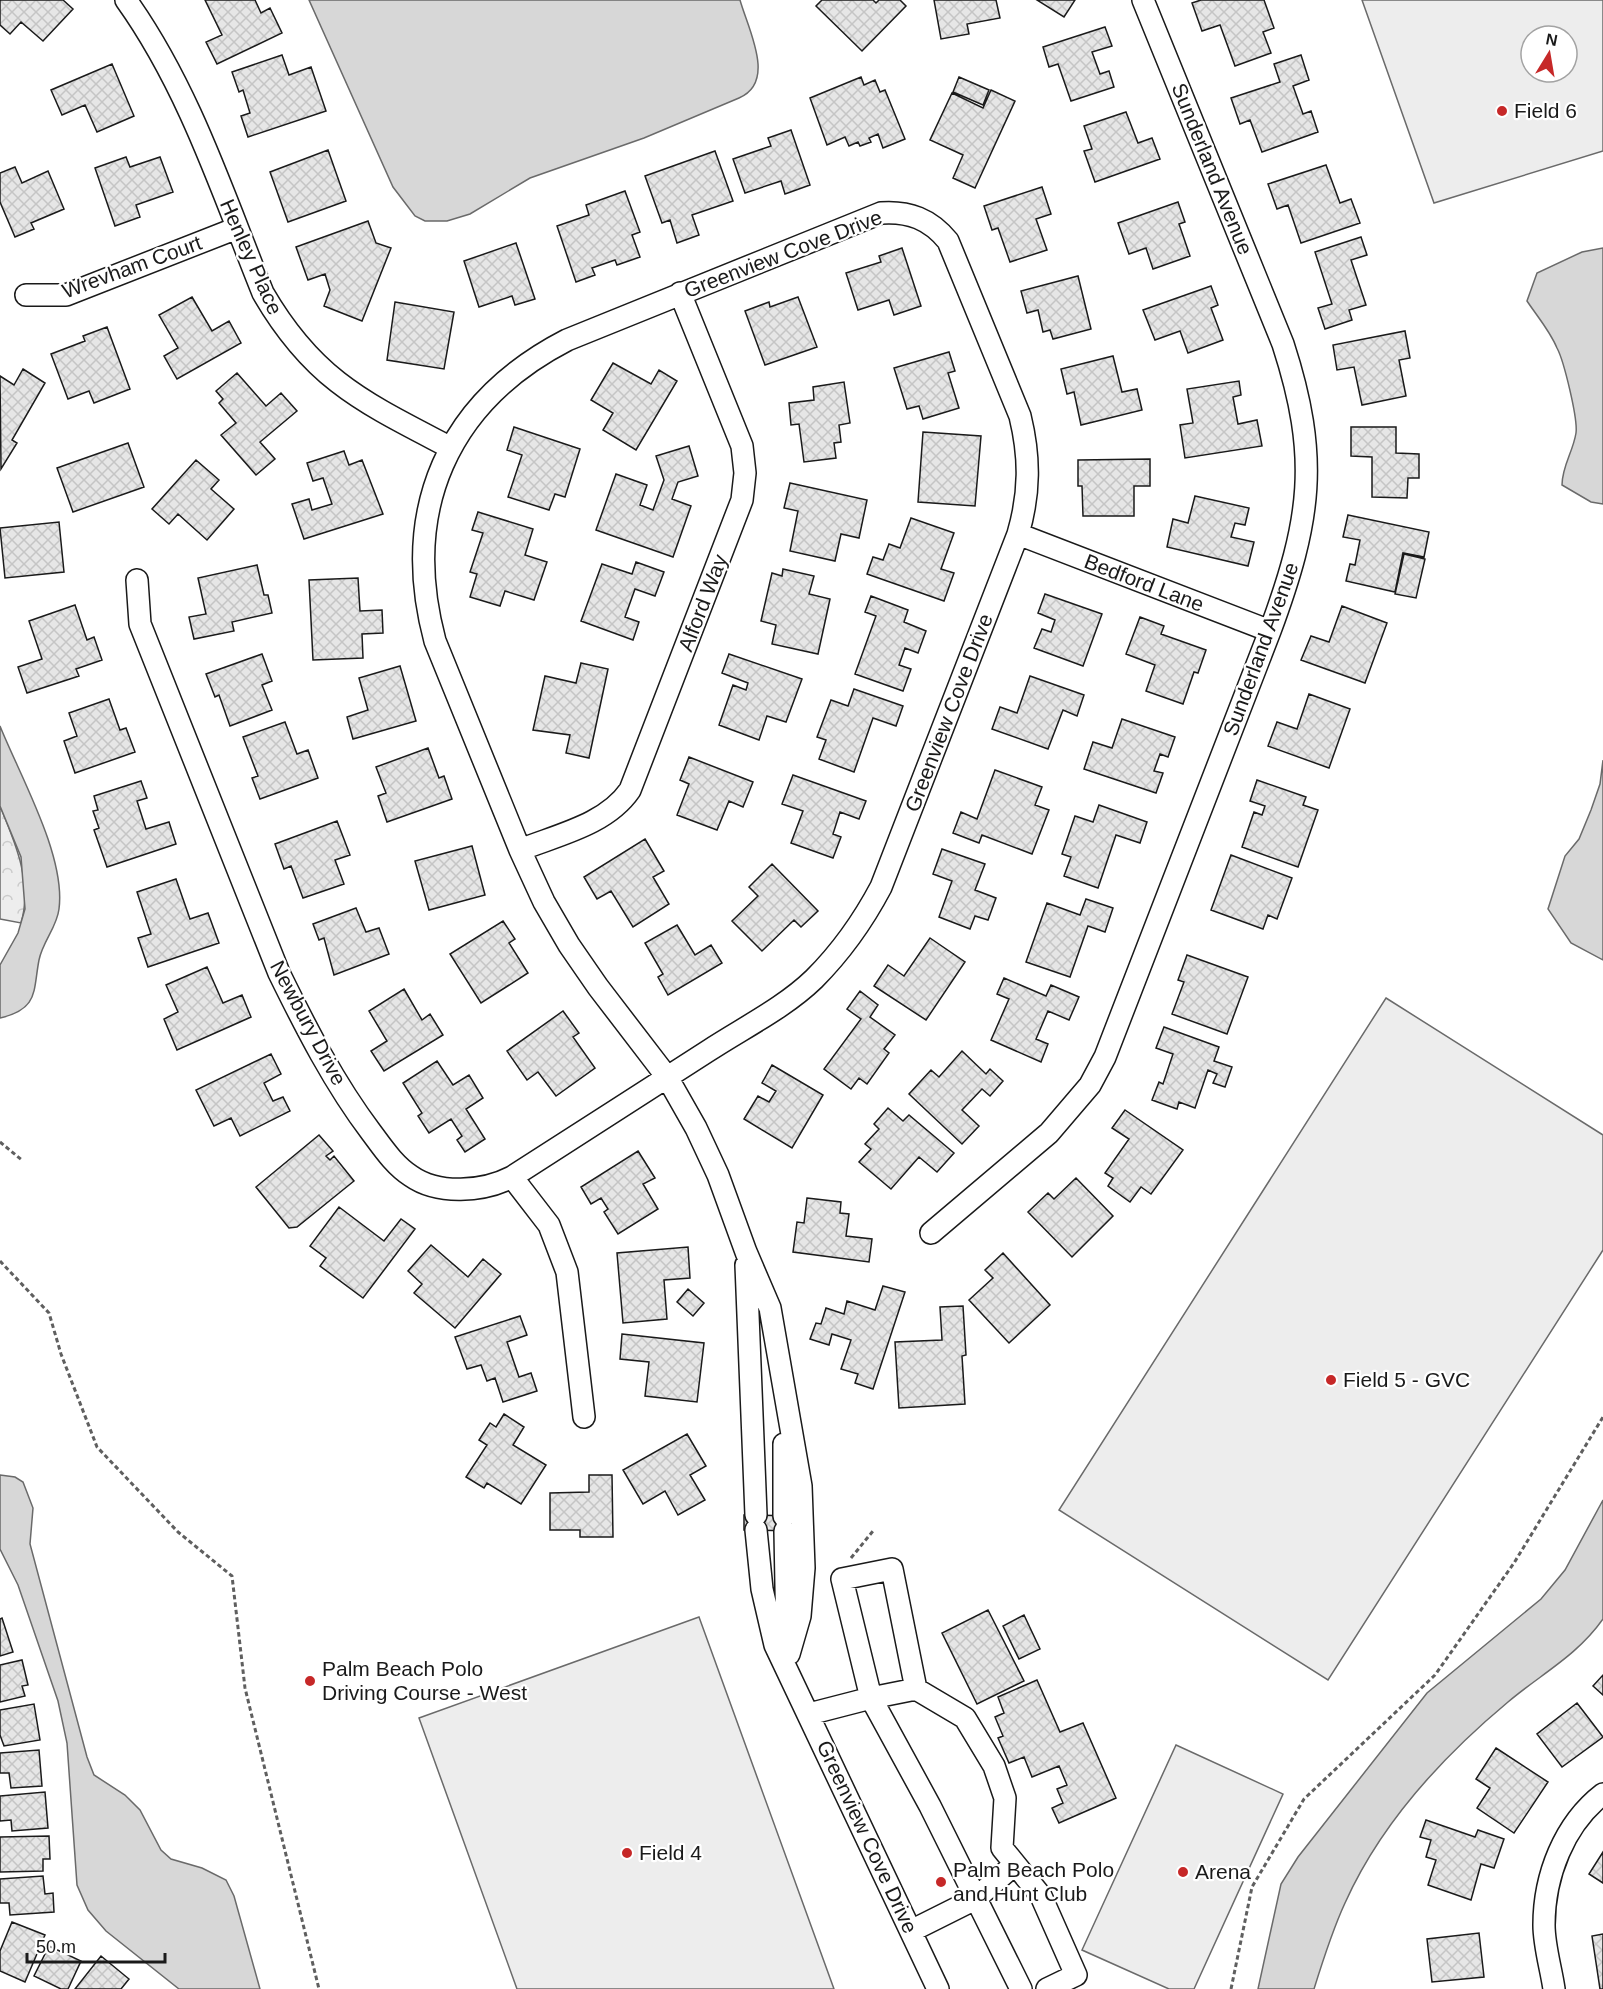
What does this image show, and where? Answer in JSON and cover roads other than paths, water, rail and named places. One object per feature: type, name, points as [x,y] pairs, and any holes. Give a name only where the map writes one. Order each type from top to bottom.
[{"type":"street","name":"Henley Place","points":[[126,0],[162,57],[187,107],[264,293],[280,322],[300,348],[350,393],[451,448]]},
{"type":"street","name":"Sunderland Avenue","points":[[931,1233],[1049,1133],[1090,1085],[1109,1047],[1293,570],[1306,500],[1305,429],[1297,387],[1283,344],[1143,0]]},
{"type":"street","name":"Greenview Cove Drive","points":[[667,1077],[781,1004],[812,981],[840,952],[863,921],[881,887],[1018,534],[1027,500],[1029,472],[1027,444],[1020,416],[948,241],[930,223],[906,214],[881,213],[680,293],[567,340],[538,355],[489,395],[451,448],[436,482],[428,513],[423,567],[427,610],[435,641],[520,850],[544,902],[569,945],[667,1077],[696,1128],[718,1175],[746,1252],[770,1308],[801,1486],[804,1568],[800,1616],[789,1654]]},
{"type":"street","name":"Wrevham Court","points":[[26,295],[66,295],[237,228]]},
{"type":"street","name":"Alford Way","points":[[520,850],[598,819],[621,802],[630,790],[742,500],[745,473],[742,446],[680,293]]},
{"type":"street","name":"Bedford Lane","points":[[1018,534],[1270,632]]},
{"type":"street","name":"Newbury Drive","points":[[137,580],[140,624],[279,973],[306,1028],[336,1080],[390,1158],[412,1177],[440,1189],[454,1190],[499,1184],[667,1077]]},
{"type":"street","points":[[512,1177],[549,1225],[567,1272],[584,1417]]},
{"type":"street","name":"Greenview Cove Drive","points":[[746,1252],[756,1522],[762,1589],[775,1645],[938,1989]]},
{"type":"street","name":"Greenview Cove Drive","points":[[783,1380],[786,1630],[795,1685]]},
{"type":"street","points":[[916,1689],[892,1569],[842,1579],[871,1698],[930,1806],[1021,1989]]},
{"type":"street","points":[[809,1714],[916,1689],[965,1718],[994,1766],[1005,1798],[1002,1848],[1041,1896],[1076,1975],[1047,1989]]},
{"type":"street","points":[[1554,1989],[1544,1926],[1547,1892],[1553,1867],[1577,1820],[1603,1794]]},
{"type":"street","points":[[911,1930],[975,1899],[1014,1865]]},
{"type":"place","name":"Field 6","points":[[1502,111]]},
{"type":"place","name":"Field 5 - GVC","points":[[1331,1380]]},
{"type":"place","name":"Palm Beach Polo Driving Course - West","points":[[310,1681]]},
{"type":"place","name":"Field 4","points":[[627,1853]]},
{"type":"place","name":"Arena","points":[[1183,1872]]},
{"type":"place","name":"Palm Beach Polo and Hunt Club","points":[[941,1882]]}]
